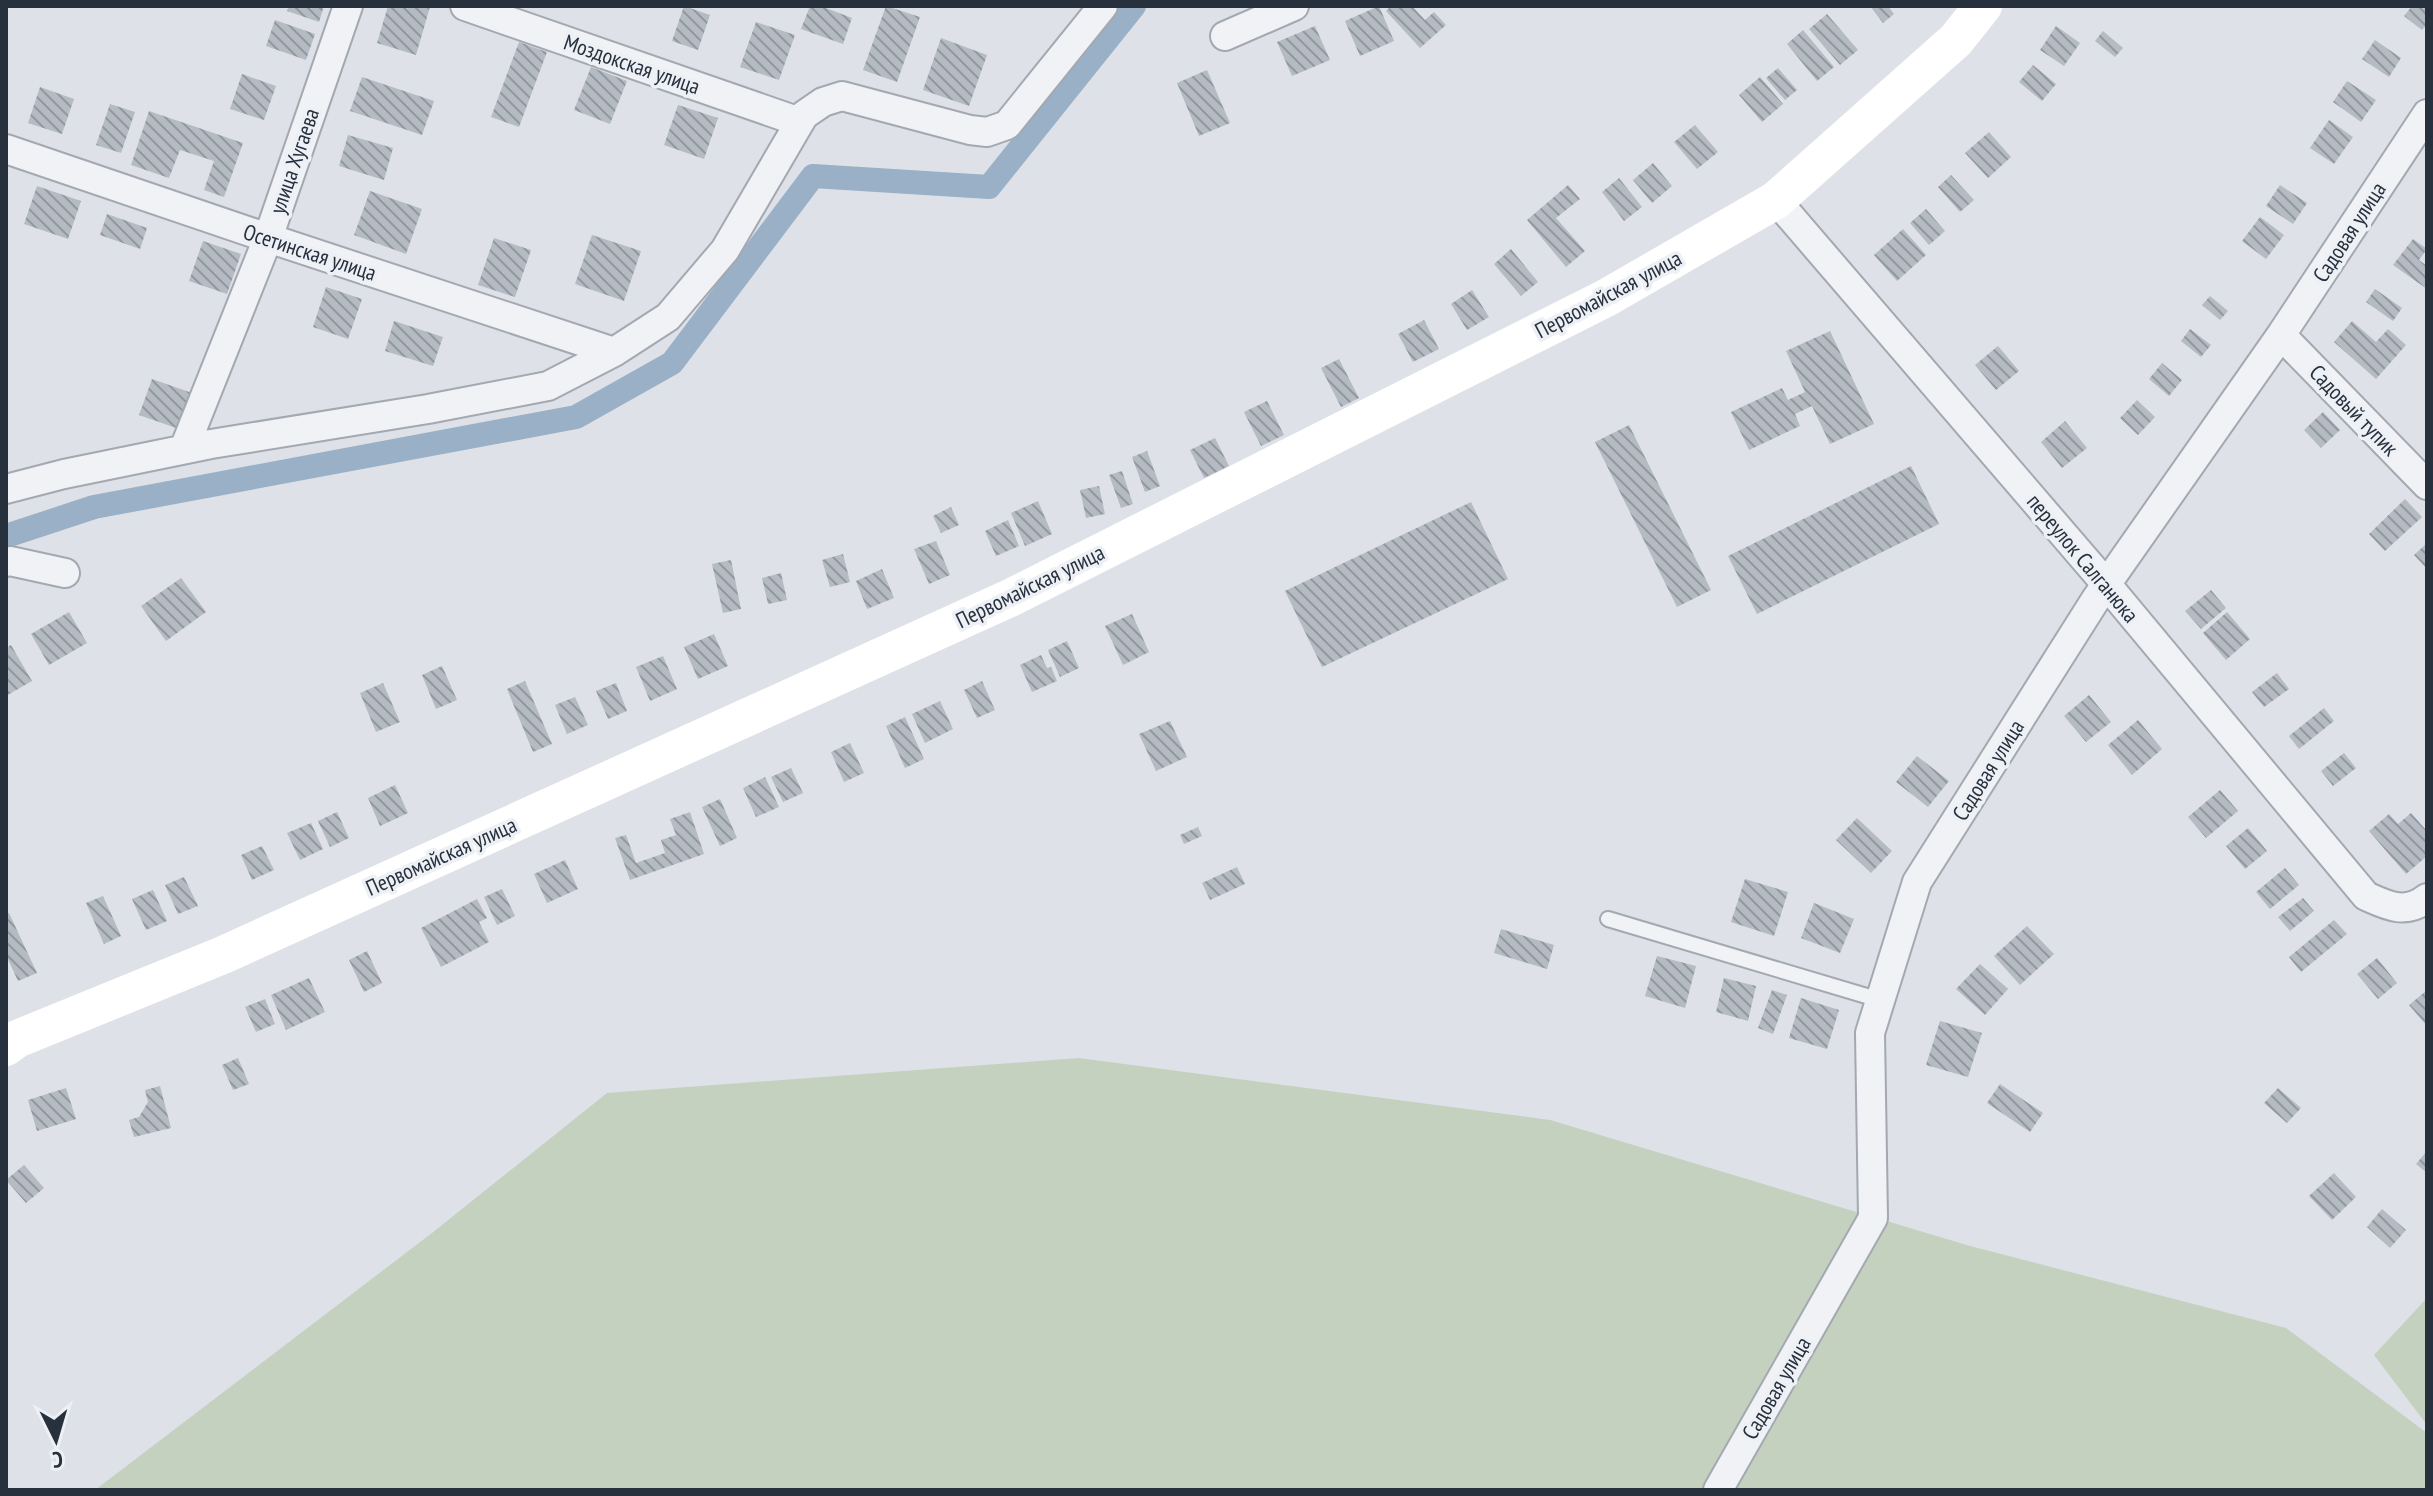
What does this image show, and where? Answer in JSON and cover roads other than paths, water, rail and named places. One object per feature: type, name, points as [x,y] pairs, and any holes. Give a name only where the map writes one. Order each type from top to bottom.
[{"type":"main road","name":"Первомайская улица","points":[[6,1047],[17,1039],[223,955],[1010,598],[1606,298],[1776,200],[1956,40],[1983,6]]},
{"type":"street","name":"улица Хугаева","points":[[184,449],[268,238],[348,6]]},
{"type":"street","name":"Моздокская улица","points":[[465,6],[800,122]]},
{"type":"street","points":[[6,489],[184,449],[548,386],[614,352],[668,317],[725,250],[804,115],[823,102],[842,96],[970,130],[987,132],[1007,125],[1103,6]]},
{"type":"street","points":[[1225,36],[1294,6]]},
{"type":"street","name":"Садовая улица","points":[[1718,1490],[1873,1218],[1870,1033],[1917,882],[2107,585],[2281,335],[2427,114]]},
{"type":"street","name":"Осетинская улица","points":[[6,149],[614,352]]},
{"type":"street","name":"переулок Салганюка","points":[[1776,200],[2107,585],[2366,896],[2394,909],[2420,904],[2427,898]]},
{"type":"street","name":"Садовый тупик","points":[[2281,335],[2427,485]]},
{"type":"street","points":[[6,562],[65,573]]},
{"type":"lane","points":[[1608,919],[1880,1000]]},
{"type":"waterway","points":[[6,536],[94,507],[576,417],[672,363],[813,176],[989,187],[1134,6]]}]
